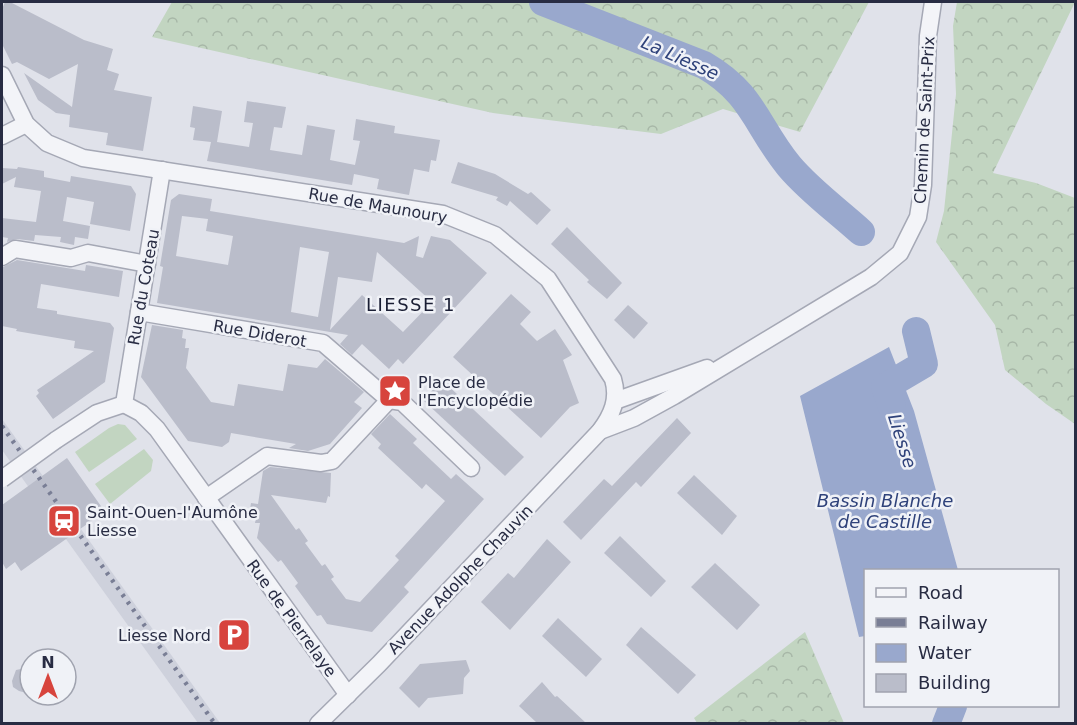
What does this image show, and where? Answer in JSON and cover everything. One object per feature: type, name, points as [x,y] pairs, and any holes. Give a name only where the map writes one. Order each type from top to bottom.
[{"type":"street","name":"Chemin de Saint-Prix","points":[[600,432],[644,413],[871,277],[890,263],[906,243],[918,217],[923,185],[928,36],[933,2]]},
{"type":"street","points":[[2,75],[26,124],[2,136]]},
{"type":"street","name":"Rue de Maunoury","points":[[26,124],[47,143],[83,158],[443,214],[495,235],[548,279],[605,364],[614,384],[615,401]]},
{"type":"street","name":"Rue du Coteau","points":[[124,404],[162,170]]},
{"type":"street","points":[[2,257],[15,249],[71,258],[87,253],[147,264]]},
{"type":"street","name":"Rue Diderot","points":[[139,312],[323,344],[389,400],[402,402],[471,468]]},
{"type":"street","name":"Chemin de Saint-Prix","points":[[615,401],[734,358]]},
{"type":"street","points":[[206,498],[267,456],[321,463],[332,461],[389,400]]},
{"type":"street","points":[[600,432],[612,412],[615,401]]},
{"type":"street","points":[[2,479],[97,413],[124,404]]},
{"type":"street","name":"Rue de Pierrelaye","points":[[124,404],[141,413],[157,429],[348,695]]},
{"type":"street","name":"Avenue Adolphe Chauvin","points":[[318,723],[348,695],[600,432]]},
{"type":"shaded area","points":[[2,419],[220,723],[198,723],[2,450]]},
{"type":"green space","points":[[172,2],[869,2],[800,132],[723,109],[661,134],[493,113],[152,37]]},
{"type":"green space","points":[[957,2],[1075,2],[993,173],[1036,183],[1075,198],[1075,424],[1046,404],[1005,370],[995,325],[936,242],[944,211],[956,94],[953,26]]},
{"type":"green space","points":[[118,424],[125,425],[137,439],[89,472],[75,452]]},
{"type":"green space","points":[[144,449],[153,460],[151,471],[110,504],[95,484]]},
{"type":"green space","points":[[805,632],[844,723],[697,723],[694,718]]},
{"type":"water","name":"Bassin Blanche de Castille","points":[[889,347],[914,411],[958,569],[864,569],[864,636],[859,637],[800,396]]},
{"type":"building","points":[[5,2],[10,2],[84,40],[113,49],[107,70],[119,74],[114,90],[152,97],[143,151],[106,145],[108,133],[69,127],[70,115],[56,113],[38,100],[24,73],[72,107],[78,64],[49,79],[17,62],[12,64],[2,44],[2,9]]},
{"type":"building","points":[[247,101],[286,107],[282,128],[274,127],[270,150],[302,155],[307,125],[335,130],[330,160],[355,165],[360,141],[353,140],[356,119],[395,126],[394,133],[440,140],[436,161],[431,160],[429,172],[414,169],[409,195],[377,189],[379,179],[354,174],[352,185],[207,161],[211,142],[193,140],[195,128],[190,127],[193,106],[222,111],[217,142],[249,147],[253,123],[244,122]]},
{"type":"building","points":[[458,162],[495,174],[528,194],[531,192],[551,210],[537,225],[510,201],[507,206],[496,200],[498,197],[451,183]]},
{"type":"building","points":[[18,167],[44,171],[44,177],[70,182],[71,176],[131,186],[136,194],[130,231],[90,224],[94,202],[67,197],[63,221],[90,226],[88,239],[75,237],[74,245],[60,242],[61,237],[35,235],[34,241],[17,239],[7,242],[8,238],[2,237],[2,218],[36,222],[41,191],[14,187],[16,177],[2,184],[2,168],[17,169]]},
{"type":"building","points":[[179,194],[212,199],[210,211],[404,243],[419,236],[416,256],[423,258],[431,236],[450,240],[487,273],[403,364],[398,359],[389,369],[362,344],[352,355],[340,344],[348,335],[157,303],[163,267],[160,266],[171,200]],"holes":[[[182,216],[208,219],[206,231],[233,236],[228,265],[176,256]],[[300,247],[329,252],[318,317],[291,312]],[[377,252],[432,302],[403,332],[362,295],[330,330],[338,277],[372,282]]]},
{"type":"building","points":[[567,227],[622,283],[607,299],[587,282],[589,280],[551,244]]},
{"type":"building","points":[[17,260],[85,271],[86,265],[123,271],[119,297],[41,284],[37,308],[57,311],[57,314],[110,323],[114,328],[105,382],[53,419],[36,396],[39,393],[37,390],[94,351],[74,348],[75,341],[16,331],[17,329],[2,326],[3,267]]},
{"type":"building","points":[[511,294],[531,312],[520,324],[537,341],[555,329],[572,355],[563,360],[579,403],[570,407],[541,438],[453,357]]},
{"type":"building","points":[[628,305],[648,323],[634,339],[614,320]]},
{"type":"building","points":[[152,325],[183,330],[182,338],[186,339],[185,348],[189,348],[186,368],[211,402],[234,406],[238,384],[283,391],[288,364],[317,368],[325,359],[364,392],[354,402],[362,408],[330,444],[308,451],[289,448],[296,444],[231,433],[229,442],[222,447],[188,441],[141,377]]},
{"type":"building","points":[[442,380],[524,457],[505,476],[423,400]]},
{"type":"building","points":[[390,414],[417,439],[413,443],[451,479],[456,474],[484,499],[404,587],[409,592],[372,632],[327,624],[321,615],[317,616],[295,586],[298,583],[281,560],[278,562],[257,538],[260,523],[255,523],[256,518],[249,517],[251,503],[258,504],[263,471],[270,467],[331,473],[330,497],[328,496],[326,503],[271,495],[296,530],[299,528],[308,541],[305,543],[322,566],[325,564],[334,577],[331,579],[346,599],[360,602],[399,560],[395,556],[445,501],[426,484],[422,489],[378,448],[381,444],[371,434]]},
{"type":"building","points":[[677,418],[691,433],[641,487],[636,482],[581,540],[563,522],[604,479],[612,486]]},
{"type":"building","points":[[67,458],[103,509],[95,515],[97,517],[21,571],[15,562],[6,569],[2,562],[2,505]]},
{"type":"building","points":[[694,475],[737,516],[722,535],[677,493]]},
{"type":"building","points":[[620,536],[666,581],[651,597],[604,553]]},
{"type":"building","points":[[547,539],[571,562],[510,630],[481,602],[508,573],[514,578]]},
{"type":"building","points":[[715,563],[760,605],[737,630],[691,587]]},
{"type":"building","points":[[558,618],[602,659],[586,677],[542,636]]},
{"type":"building","points":[[641,627],[696,675],[678,694],[626,645]]},
{"type":"building","points":[[466,660],[470,671],[464,678],[463,694],[428,698],[419,708],[399,688],[420,664]]},
{"type":"building","points":[[18,670],[18,690],[13,687],[12,681]]},
{"type":"building","points":[[542,682],[555,697],[557,696],[586,723],[537,723],[519,706]]},
{"type":"waterway","name":"La Liesse","points":[[543,2],[704,65],[721,76],[744,99],[778,151],[797,175],[861,232]]},
{"type":"waterway","name":"Liesse","points":[[892,407],[885,387],[924,364],[916,331]]},
{"type":"waterway","name":"Liesse","points":[[946,724],[953,707]]},
{"type":"railway","points":[[2,426],[215,724]]},
{"type":"place","name":"Place de l'Encyclopédie","points":[[395,391]]},
{"type":"place","name":"Saint-Ouen-l'Aumône Liesse","points":[[64,521]]},
{"type":"place","name":"Liesse Nord","points":[[234,635]]},
{"type":"district","name":"LIESSE 1","points":[[411,305]]}]
